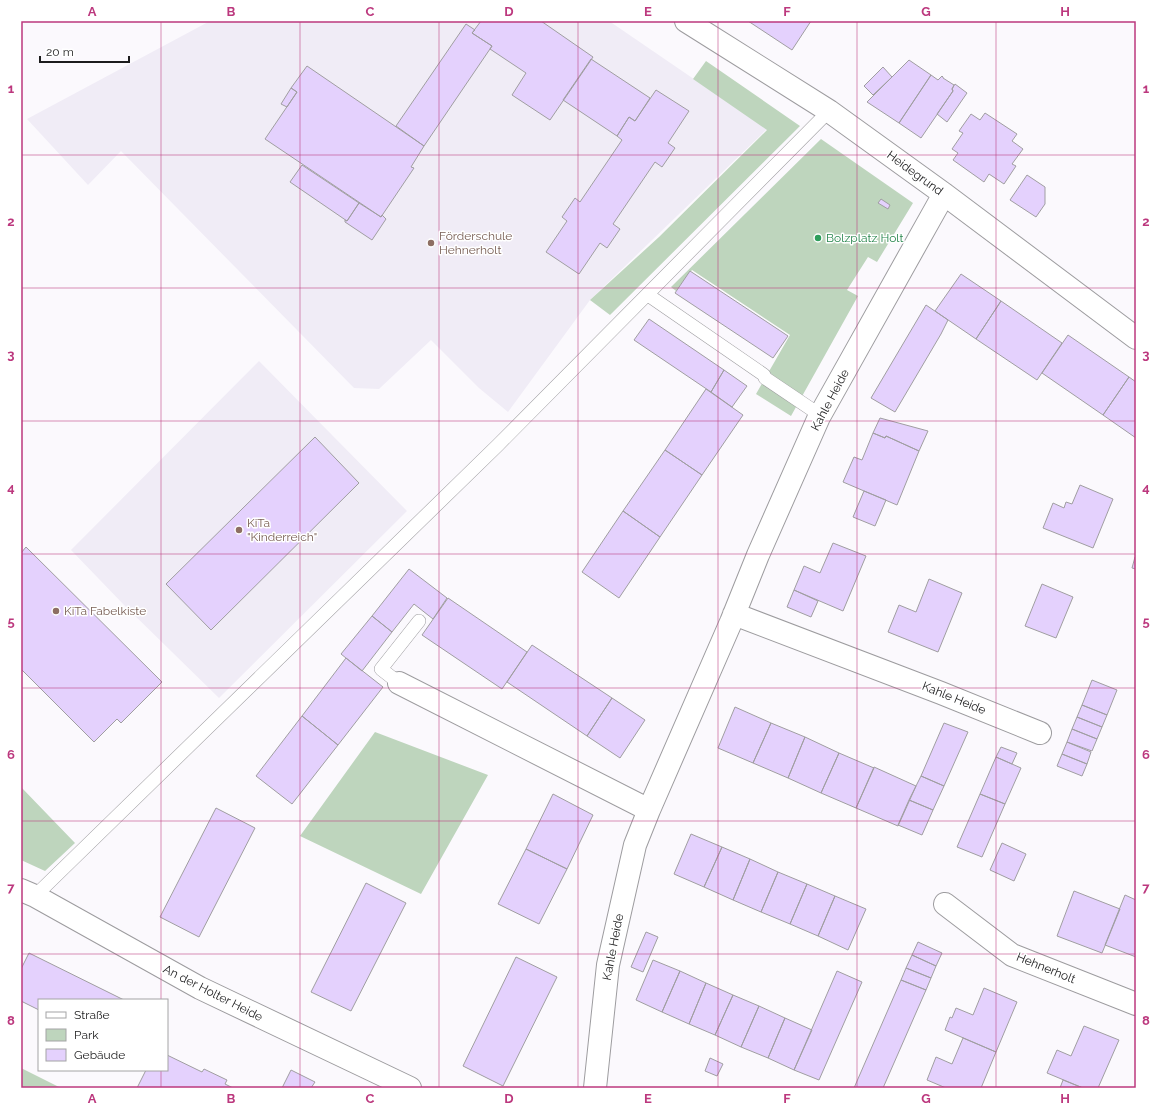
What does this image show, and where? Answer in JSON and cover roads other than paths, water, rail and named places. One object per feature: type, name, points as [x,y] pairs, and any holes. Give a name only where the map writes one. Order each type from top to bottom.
[{"type":"street","name":"Heidegrund","points":[[686,21],[829,111],[944,194],[1136,338]]},
{"type":"street","name":"Kahle Heide","points":[[595,1088],[608,965],[635,845],[758,555],[820,415],[944,194]]},
{"type":"street","name":"Kahle Heide","points":[[734,614],[941,693],[1040,733]]},
{"type":"street","points":[[399,683],[649,810]]},
{"type":"street","name":"An der Holter Heide","points":[[28,893],[200,988],[410,1088]]},
{"type":"street","name":"Hehnerholt","points":[[945,904],[1012,955],[1136,1004]]},
{"type":"lane","points":[[28,893],[498,446],[829,111]]},
{"type":"lane","points":[[648,295],[820,415]]},
{"type":"lane","points":[[399,683],[381,669],[419,621]]},
{"type":"place","name":"Bolzplatz Holt","points":[[818,238]]},
{"type":"place","name":"Förderschule Hehnerholt","points":[[431,243]]},
{"type":"place","name":"KiTa \"Kinderreich\"","points":[[239,530]]},
{"type":"place","name":"KiTa Fabelkiste","points":[[56,611]]}]
